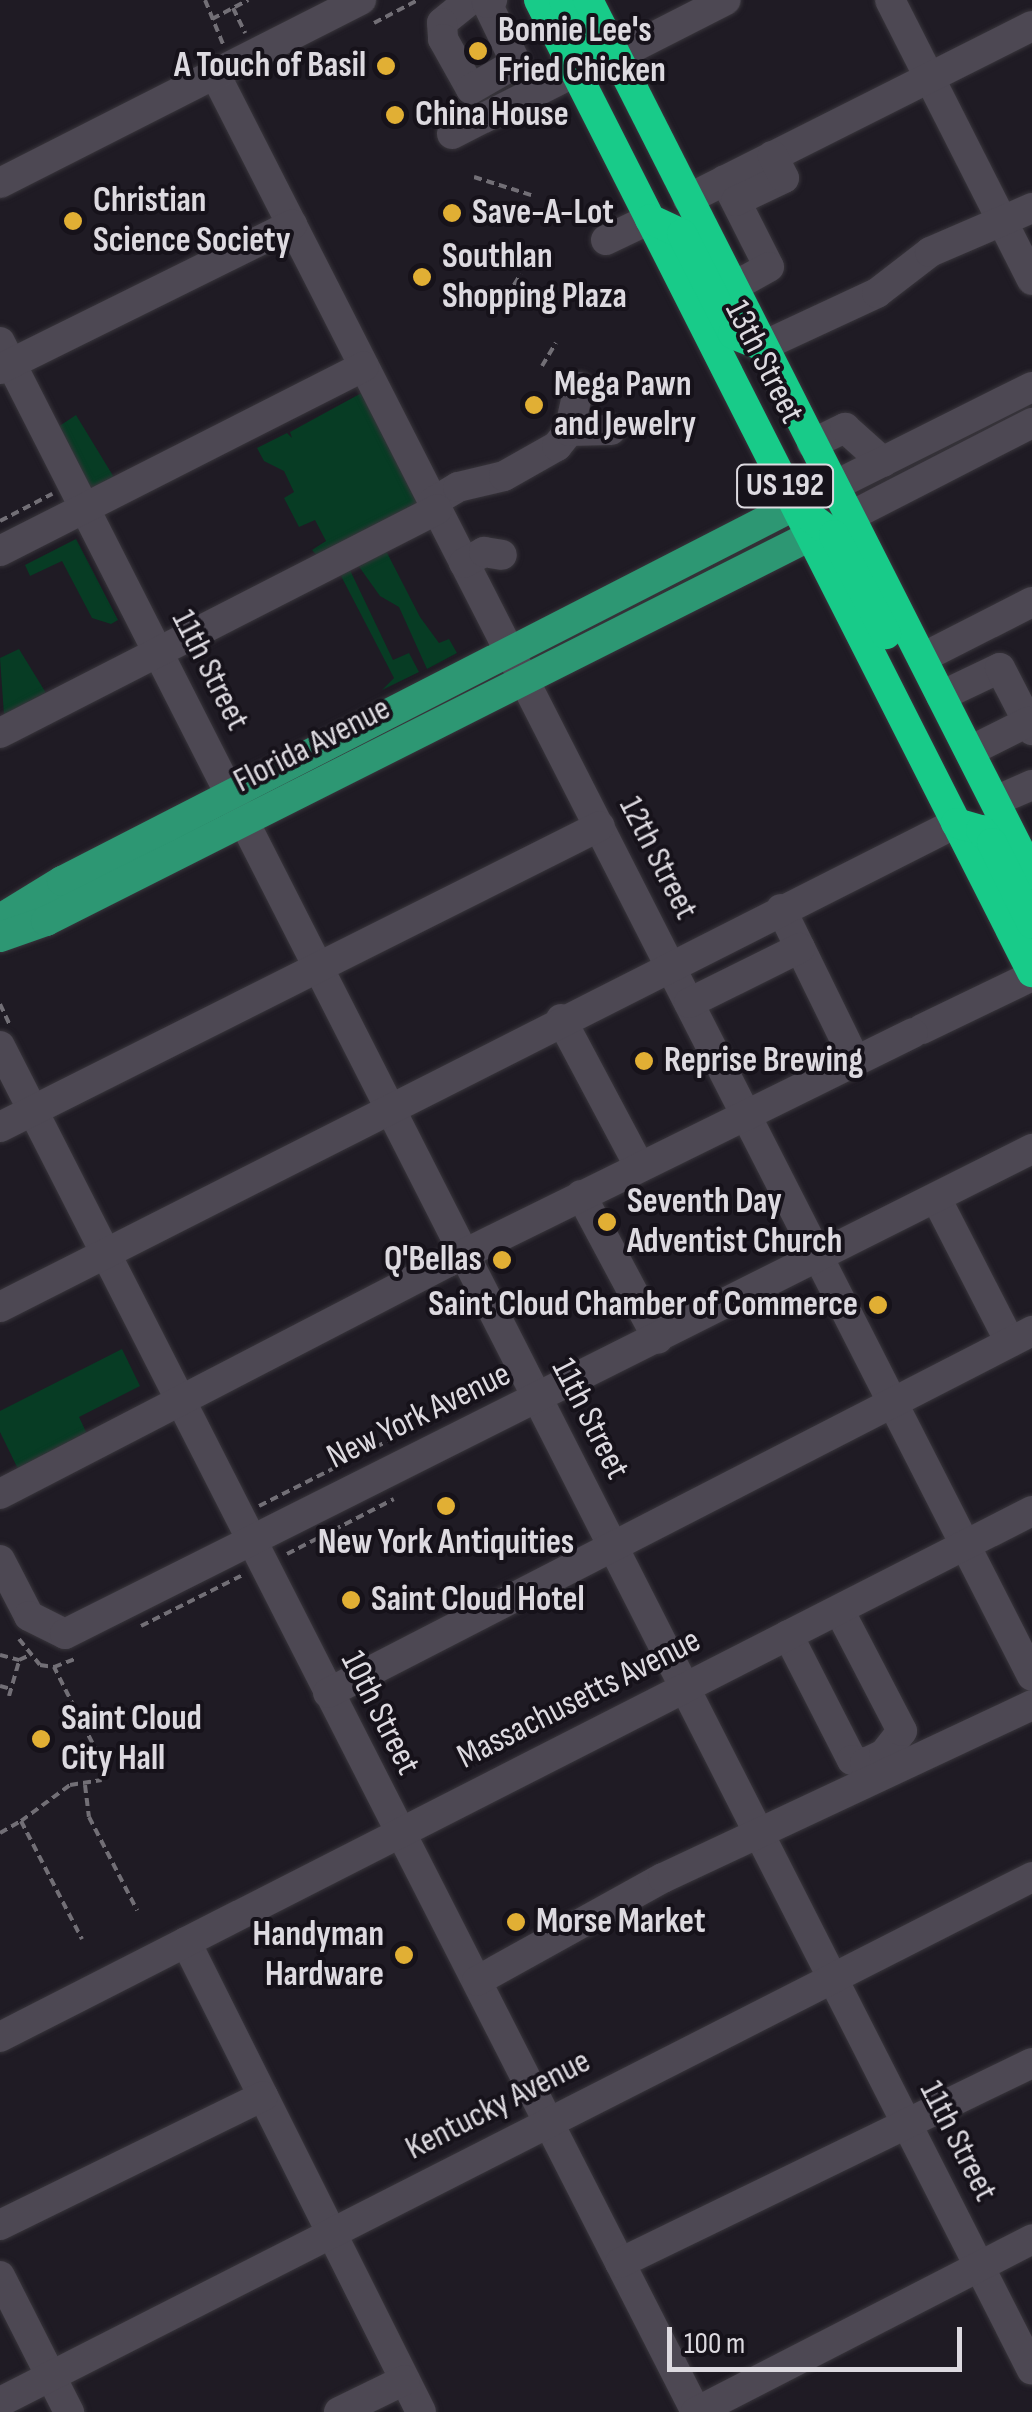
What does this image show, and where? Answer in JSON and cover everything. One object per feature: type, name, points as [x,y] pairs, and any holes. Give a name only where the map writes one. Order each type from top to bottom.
[{"type":"highway","name":"13th Street","points":[[539,0],[1032,974]]},
{"type":"highway","points":[[564,0],[581,33],[616,56]]},
{"type":"highway","name":"13th Street","points":[[588,0],[1032,875]]},
{"type":"highway","points":[[575,72],[604,90],[653,188],[688,199]]},
{"type":"highway","points":[[650,219],[682,234],[733,334],[763,346]]},
{"type":"highway","points":[[739,395],[761,400],[800,478],[849,517]]},
{"type":"highway","points":[[794,506],[834,536],[887,636],[922,658]]},
{"type":"highway","points":[[886,686],[906,691],[960,790],[995,801]]},
{"type":"highway","points":[[956,823],[980,830],[992,843],[1032,924]]},
{"type":"main road","name":"Florida Avenue","points":[[0,919],[232,792],[794,506]]},
{"type":"main road","name":"Florida Avenue","points":[[0,937],[46,921],[810,536]]},
{"type":"street","points":[[0,183],[221,63],[361,0]]},
{"type":"street","points":[[470,0],[442,23],[443,39],[470,89],[516,63],[487,3],[492,0]]},
{"type":"street","points":[[616,56],[726,0]]},
{"type":"street","points":[[890,0],[1032,280]]},
{"type":"street","points":[[688,199],[731,190],[773,156],[1032,26]]},
{"type":"street","name":"12th Street","points":[[221,63],[292,225],[1032,1676]]},
{"type":"street","points":[[452,134],[575,72]]},
{"type":"street","points":[[731,190],[769,268],[733,286]]},
{"type":"street","points":[[763,346],[877,293],[930,252],[1004,224],[1032,208]]},
{"type":"street","points":[[606,240],[650,219]]},
{"type":"street","points":[[4,359],[292,225]]},
{"type":"street","points":[[713,247],[751,230]]},
{"type":"street","name":"11th Street","points":[[4,359],[247,820],[536,1400],[1032,2370]]},
{"type":"street","points":[[0,551],[364,366]]},
{"type":"street","points":[[569,431],[579,387]]},
{"type":"street","points":[[834,486],[1032,387]]},
{"type":"street","points":[[849,517],[1032,423]]},
{"type":"street","points":[[812,444],[844,428],[884,462]]},
{"type":"street","points":[[0,732],[159,653],[435,505],[458,487],[504,476],[569,431],[611,430]]},
{"type":"street","points":[[464,564],[484,552],[502,556]]},
{"type":"street","points":[[639,585],[655,615]]},
{"type":"street","points":[[922,658],[1032,602]]},
{"type":"street","points":[[941,696],[1000,668],[1030,726],[970,752]]},
{"type":"street","points":[[995,801],[1032,785]]},
{"type":"street","points":[[0,1306],[561,1018],[956,823]]},
{"type":"street","points":[[0,1128],[600,826]]},
{"type":"street","points":[[781,909],[855,1060]]},
{"type":"street","points":[[688,1002],[800,948]]},
{"type":"street","points":[[0,1494],[639,1166],[1032,974]]},
{"type":"street","points":[[561,1018],[639,1166]]},
{"type":"street","name":"10th Street","points":[[0,1046],[696,2412]]},
{"type":"street","name":"New York Avenue","points":[[0,1560],[29,1616],[65,1634],[256,1554],[536,1400],[1032,1149]]},
{"type":"street","points":[[582,1195],[658,1339]]},
{"type":"street","points":[[328,1693],[1021,1337],[936,1198]]},
{"type":"street","name":"Massachusetts Avenue","points":[[0,2037],[1032,1511]]},
{"type":"street","points":[[788,1635],[852,1760],[865,1763],[884,1754],[902,1731],[839,1610]]},
{"type":"street","points":[[478,1981],[663,1878],[1032,1704]]},
{"type":"street","name":"Kentucky Avenue","points":[[0,2402],[1032,1878]]},
{"type":"street","points":[[186,1942],[421,2412]]},
{"type":"street","points":[[620,2263],[909,2128],[1032,2063]]},
{"type":"street","points":[[0,2225],[263,2096]]},
{"type":"street","points":[[696,2412],[1032,2239]]},
{"type":"street","points":[[0,2276],[68,2412]]},
{"type":"street","points":[[339,2412],[405,2380]]},
{"type":"path","points":[[205,0],[221,63]]},
{"type":"path","points":[[211,19],[248,0]]},
{"type":"path","points":[[233,8],[245,33]]},
{"type":"path","points":[[474,177],[531,195]]},
{"type":"path","points":[[507,296],[521,274]]},
{"type":"path","points":[[542,366],[556,343]]},
{"type":"path","points":[[0,521],[56,492]]},
{"type":"path","points":[[134,1629],[256,1554],[406,1493]]},
{"type":"path","points":[[0,1832],[22,1822],[43,1800],[102,1780],[104,1766],[54,1667],[28,1656],[13,1625]]},
{"type":"path","points":[[0,1655],[19,1660],[28,1656]]},
{"type":"path","points":[[54,1667],[82,1655]]},
{"type":"path","points":[[9,1696],[19,1660]]},
{"type":"path","points":[[0,1686],[11,1689]]},
{"type":"path","points":[[84,1785],[89,1818],[137,1910]]},
{"type":"path","points":[[22,1822],[82,1939]]},
{"type":"green space","points":[[367,390],[424,503],[321,560],[312,550],[326,541],[315,520],[299,527],[284,498],[294,492],[284,471],[264,461],[257,448],[287,433],[292,438],[290,432]]},
{"type":"green space","points":[[76,415],[115,479],[97,487],[90,487],[55,429]]},
{"type":"green space","points":[[76,539],[118,620],[111,624],[92,618],[62,561],[30,576],[25,565]]},
{"type":"green space","points":[[382,543],[420,617],[439,643],[449,639],[457,653],[427,669],[399,607],[380,596],[355,561]]},
{"type":"green space","points":[[348,566],[393,660],[409,653],[419,672],[382,690],[394,678],[340,574]]},
{"type":"green space","points":[[19,649],[46,693],[4,715],[0,658]]},
{"type":"green space","points":[[122,1349],[140,1386],[79,1417],[88,1436],[19,1471],[0,1432],[0,1411]]},
{"type":"place","name":"Bonnie Lee's Fried Chicken","points":[[478,51]]},
{"type":"place","name":"A Touch of Basil","points":[[386,66]]},
{"type":"place","name":"China House","points":[[395,115]]},
{"type":"place","name":"Save-A-Lot","points":[[452,213]]},
{"type":"place","name":"Christian Science Society","points":[[73,221]]},
{"type":"place","name":"Southlan Shopping Plaza","points":[[422,277]]},
{"type":"place","name":"Mega Pawn and Jewelry","points":[[534,405]]},
{"type":"place","name":"Reprise Brewing","points":[[644,1061]]},
{"type":"place","name":"Seventh Day Adventist Church","points":[[607,1222]]},
{"type":"place","name":"Q'Bellas","points":[[502,1260]]},
{"type":"place","name":"Saint Cloud Chamber of Commerce","points":[[878,1305]]},
{"type":"place","name":"New York Antiquities","points":[[446,1506]]},
{"type":"place","name":"Saint Cloud Hotel","points":[[351,1600]]},
{"type":"place","name":"Saint Cloud City Hall","points":[[41,1739]]},
{"type":"place","name":"Morse Market","points":[[516,1922]]},
{"type":"place","name":"Handyman Hardware","points":[[404,1955]]}]
